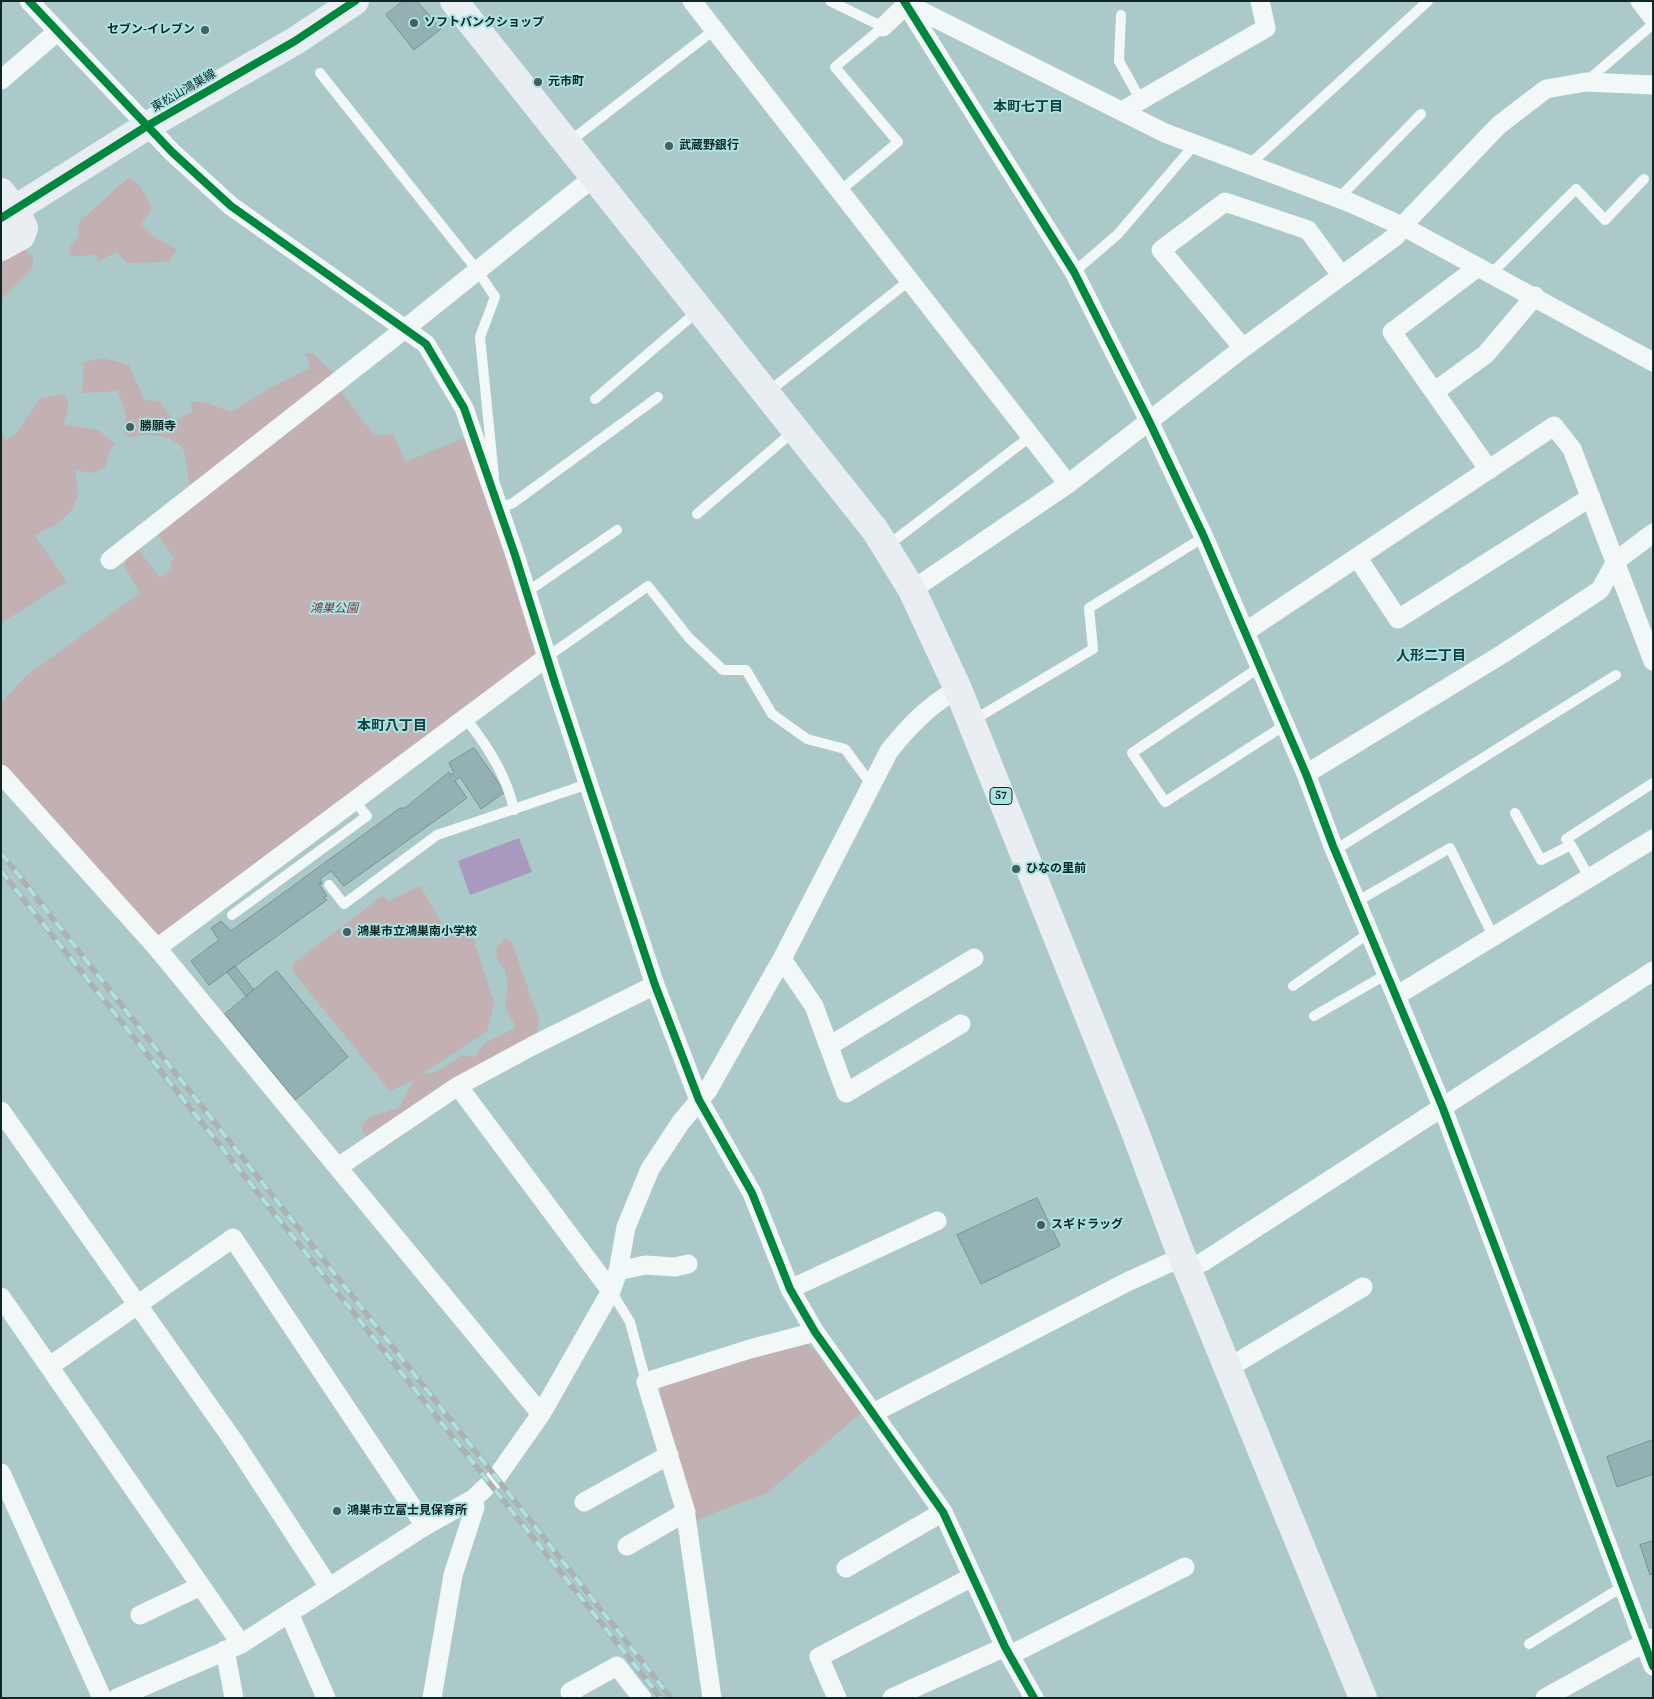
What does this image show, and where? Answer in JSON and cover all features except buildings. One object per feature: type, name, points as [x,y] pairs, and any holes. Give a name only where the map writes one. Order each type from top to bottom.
[{"type":"main road","name":"東松山鴻巣線","points":[[6,207],[295,41],[354,1]]},
{"type":"main road","name":"57","points":[[454,1],[875,530],[912,590],[958,689],[1134,1129],[1185,1263],[1363,1698]]},
{"type":"main road","points":[[1,248],[21,236],[24,228],[6,207]]},
{"type":"street","points":[[29,1],[172,152],[230,206],[406,328],[426,344],[464,408],[527,592],[655,985],[699,1100],[752,1193],[790,1289],[815,1332],[943,1512],[972,1578],[1008,1651],[1034,1698]]},
{"type":"street","points":[[692,1],[1068,484]]},
{"type":"street","points":[[1122,111],[1266,28],[1260,1]]},
{"type":"street","points":[[1640,1],[1653,18]]},
{"type":"street","points":[[883,27],[907,2]]},
{"type":"street","points":[[907,2],[1165,133],[1340,198],[1404,227],[1535,296],[1653,362]]},
{"type":"street","points":[[907,2],[1074,272],[1149,421],[1204,537],[1306,774],[1356,902],[1442,1106],[1565,1420],[1622,1587],[1648,1640],[1653,1666]]},
{"type":"street","points":[[1,80],[58,31]]},
{"type":"street","points":[[912,590],[1068,484],[1242,348],[1396,236],[1499,125],[1546,89],[1586,82],[1652,86]]},
{"type":"street","points":[[110,560],[406,328],[595,176]]},
{"type":"street","points":[[1242,348],[1161,250],[1225,202],[1308,230],[1341,275]]},
{"type":"street","points":[[1485,271],[1392,332],[1489,470]]},
{"type":"street","points":[[1434,392],[1486,354],[1535,296]]},
{"type":"street","points":[[1245,632],[1554,426],[1572,449],[1653,661]]},
{"type":"street","points":[[1357,557],[1398,619],[1591,497]]},
{"type":"street","points":[[1306,774],[1600,590],[1616,561],[1653,533]]},
{"type":"street","points":[[157,948],[547,657]]},
{"type":"street","points":[[117,1698],[233,1647],[290,1613],[425,1526],[473,1499],[496,1478],[542,1414],[611,1291],[618,1271],[626,1227],[650,1169],[708,1090],[782,959],[889,751],[913,721],[933,703],[958,689]]},
{"type":"street","points":[[1,774],[157,948],[542,1414]]},
{"type":"street","points":[[1396,996],[1653,839]]},
{"type":"street","points":[[829,1046],[974,958]]},
{"type":"street","points":[[782,959],[814,1006],[846,1093],[960,1024]]},
{"type":"street","points":[[872,1413],[1127,1282],[1185,1263],[1203,1262],[1653,970]]},
{"type":"street","points":[[338,1167],[458,1086],[536,1044],[655,985]]},
{"type":"street","points":[[458,1086],[611,1291]]},
{"type":"street","points":[[1,1111],[139,1304],[233,1440],[329,1587]]},
{"type":"street","points":[[790,1289],[937,1222]]},
{"type":"street","points":[[50,1366],[233,1238],[425,1526]]},
{"type":"street","points":[[618,1271],[645,1264],[675,1267],[688,1264]]},
{"type":"street","points":[[1228,1368],[1363,1288]]},
{"type":"street","points":[[1,1297],[200,1586],[233,1647],[234,1698]]},
{"type":"street","points":[[712,1698],[686,1512],[646,1382],[750,1349],[815,1332]]},
{"type":"street","points":[[584,1502],[669,1455]]},
{"type":"street","points":[[1,1472],[102,1698]]},
{"type":"street","points":[[432,1698],[454,1575],[475,1507],[473,1499]]},
{"type":"street","points":[[627,1546],[686,1512]]},
{"type":"street","points":[[846,1568],[943,1512]]},
{"type":"street","points":[[892,1698],[1008,1651],[1185,1567]]},
{"type":"street","points":[[837,1698],[819,1657],[972,1578]]},
{"type":"street","points":[[140,1615],[200,1586]]},
{"type":"street","points":[[290,1613],[326,1698]]},
{"type":"street","points":[[1545,1698],[1648,1640]]},
{"type":"street","points":[[573,1698],[570,1692],[617,1666],[642,1698]]},
{"type":"lane","points":[[830,1],[883,27],[834,67],[898,142],[840,191]]},
{"type":"lane","points":[[1249,165],[1428,1]]},
{"type":"lane","points":[[1120,15],[1119,61],[1141,101]]},
{"type":"lane","points":[[1586,82],[1653,24]]},
{"type":"lane","points":[[568,143],[714,30]]},
{"type":"lane","points":[[320,73],[477,270],[495,297],[480,337],[496,501],[513,503],[658,397]]},
{"type":"lane","points":[[1340,198],[1421,114]]},
{"type":"lane","points":[[1074,272],[1118,234],[1195,144]]},
{"type":"lane","points":[[1485,271],[1576,188],[1605,220],[1644,179]]},
{"type":"lane","points":[[766,393],[910,280]]},
{"type":"lane","points":[[595,399],[700,310]]},
{"type":"lane","points":[[698,514],[796,430]]},
{"type":"lane","points":[[886,547],[1031,436]]},
{"type":"lane","points":[[527,592],[617,530]]},
{"type":"lane","points":[[971,721],[1093,649],[1089,608],[1204,537]]},
{"type":"lane","points":[[547,657],[648,586],[689,638],[723,670],[746,670],[772,714],[807,739],[845,749],[871,784]]},
{"type":"lane","points":[[1260,667],[1132,752],[1165,802],[1285,726]]},
{"type":"lane","points":[[1335,850],[1616,675]]},
{"type":"lane","points":[[466,718],[485,742],[510,794],[514,810]]},
{"type":"lane","points":[[1589,878],[1566,838],[1653,783]]},
{"type":"lane","points":[[329,885],[344,904],[437,835],[588,784]]},
{"type":"lane","points":[[232,915],[367,816],[355,802]]},
{"type":"lane","points":[[1515,813],[1541,860],[1571,845]]},
{"type":"lane","points":[[1356,902],[1450,848],[1493,936]]},
{"type":"lane","points":[[1292,986],[1369,933]]},
{"type":"lane","points":[[1314,1016],[1387,974]]},
{"type":"lane","points":[[611,1291],[630,1322],[646,1382]]},
{"type":"lane","points":[[1529,1644],[1622,1587]]},
{"type":"green space","points":[[129,177],[141,187],[152,208],[141,224],[152,235],[177,250],[168,262],[127,263],[116,252],[97,262],[97,255],[71,256],[69,248],[78,237],[79,222]]},
{"type":"green space","points":[[24,249],[33,257],[32,269],[1,299],[1,263]]},
{"type":"green space","points":[[306,353],[313,353],[336,376],[190,489],[184,451],[180,445],[159,436],[136,436],[130,438],[124,434],[126,414],[118,391],[82,393],[84,362],[103,358],[129,365],[144,400],[159,401],[174,421],[192,412],[191,401],[207,403],[231,412],[270,388],[310,368]]},
{"type":"green space","name":"鴻巣公園","points":[[339,389],[374,435],[394,434],[405,462],[465,438],[538,650],[524,668],[157,944],[1,773],[1,703],[26,676],[140,593],[125,567],[127,555],[137,548],[160,578],[172,569],[171,561],[175,559],[154,529]]},
{"type":"green space","points":[[63,394],[69,402],[64,424],[98,430],[115,444],[109,453],[105,467],[93,473],[75,470],[77,498],[71,511],[54,525],[34,535],[67,582],[1,623],[1,434],[6,440],[14,436],[41,398]]},
{"type":"green space","points":[[420,886],[445,928],[468,922],[494,1003],[487,1031],[419,1076],[438,1071],[462,1055],[476,1057],[482,1046],[487,1042],[516,1027],[505,1008],[508,985],[505,970],[496,957],[497,947],[506,938],[512,943],[539,1020],[537,1033],[510,1052],[367,1140],[361,1126],[370,1117],[399,1108],[413,1081],[390,1091],[293,972],[294,963],[382,896],[389,901]]},
{"type":"green space","points":[[807,1344],[815,1351],[862,1412],[767,1493],[696,1520],[659,1394],[662,1387],[744,1360]]},
{"type":"shaded area","points":[[519,838],[532,872],[470,895],[458,861]]},
{"type":"railway","points":[[1,853],[671,1698]]},
{"type":"railway","points":[[1,871],[661,1698]]},
{"type":"cycle path","points":[[29,1],[172,152],[231,206],[426,344],[464,408],[515,555],[555,683],[655,985],[699,1100],[752,1193],[790,1289],[815,1332],[943,1512],[1005,1647],[1034,1698]]},
{"type":"cycle path","points":[[1,218],[147,126],[295,41],[355,1]]},
{"type":"cycle path","points":[[904,1],[1074,272],[1149,421],[1204,537],[1306,774],[1333,846],[1442,1106],[1653,1666]]},
{"type":"place","name":"ソフトバンクショップ","points":[[414,23]]},
{"type":"place","name":"セブン-イレブン","points":[[205,30]]},
{"type":"place","name":"元市町","points":[[538,82]]},
{"type":"place","name":"武蔵野銀行","points":[[669,146]]},
{"type":"place","name":"勝願寺","points":[[130,427]]},
{"type":"place","name":"ひなの里前","points":[[1016,869]]},
{"type":"place","name":"鴻巣市立鴻巣南小学校","points":[[347,932]]},
{"type":"place","name":"スギドラッグ","points":[[1041,1225]]},
{"type":"place","name":"鴻巣市立富士見保育所","points":[[337,1511]]},
{"type":"district","name":"本町七丁目","points":[[1028,107]]},
{"type":"district","name":"人形二丁目","points":[[1431,656]]},
{"type":"district","name":"本町八丁目","points":[[392,726]]}]
